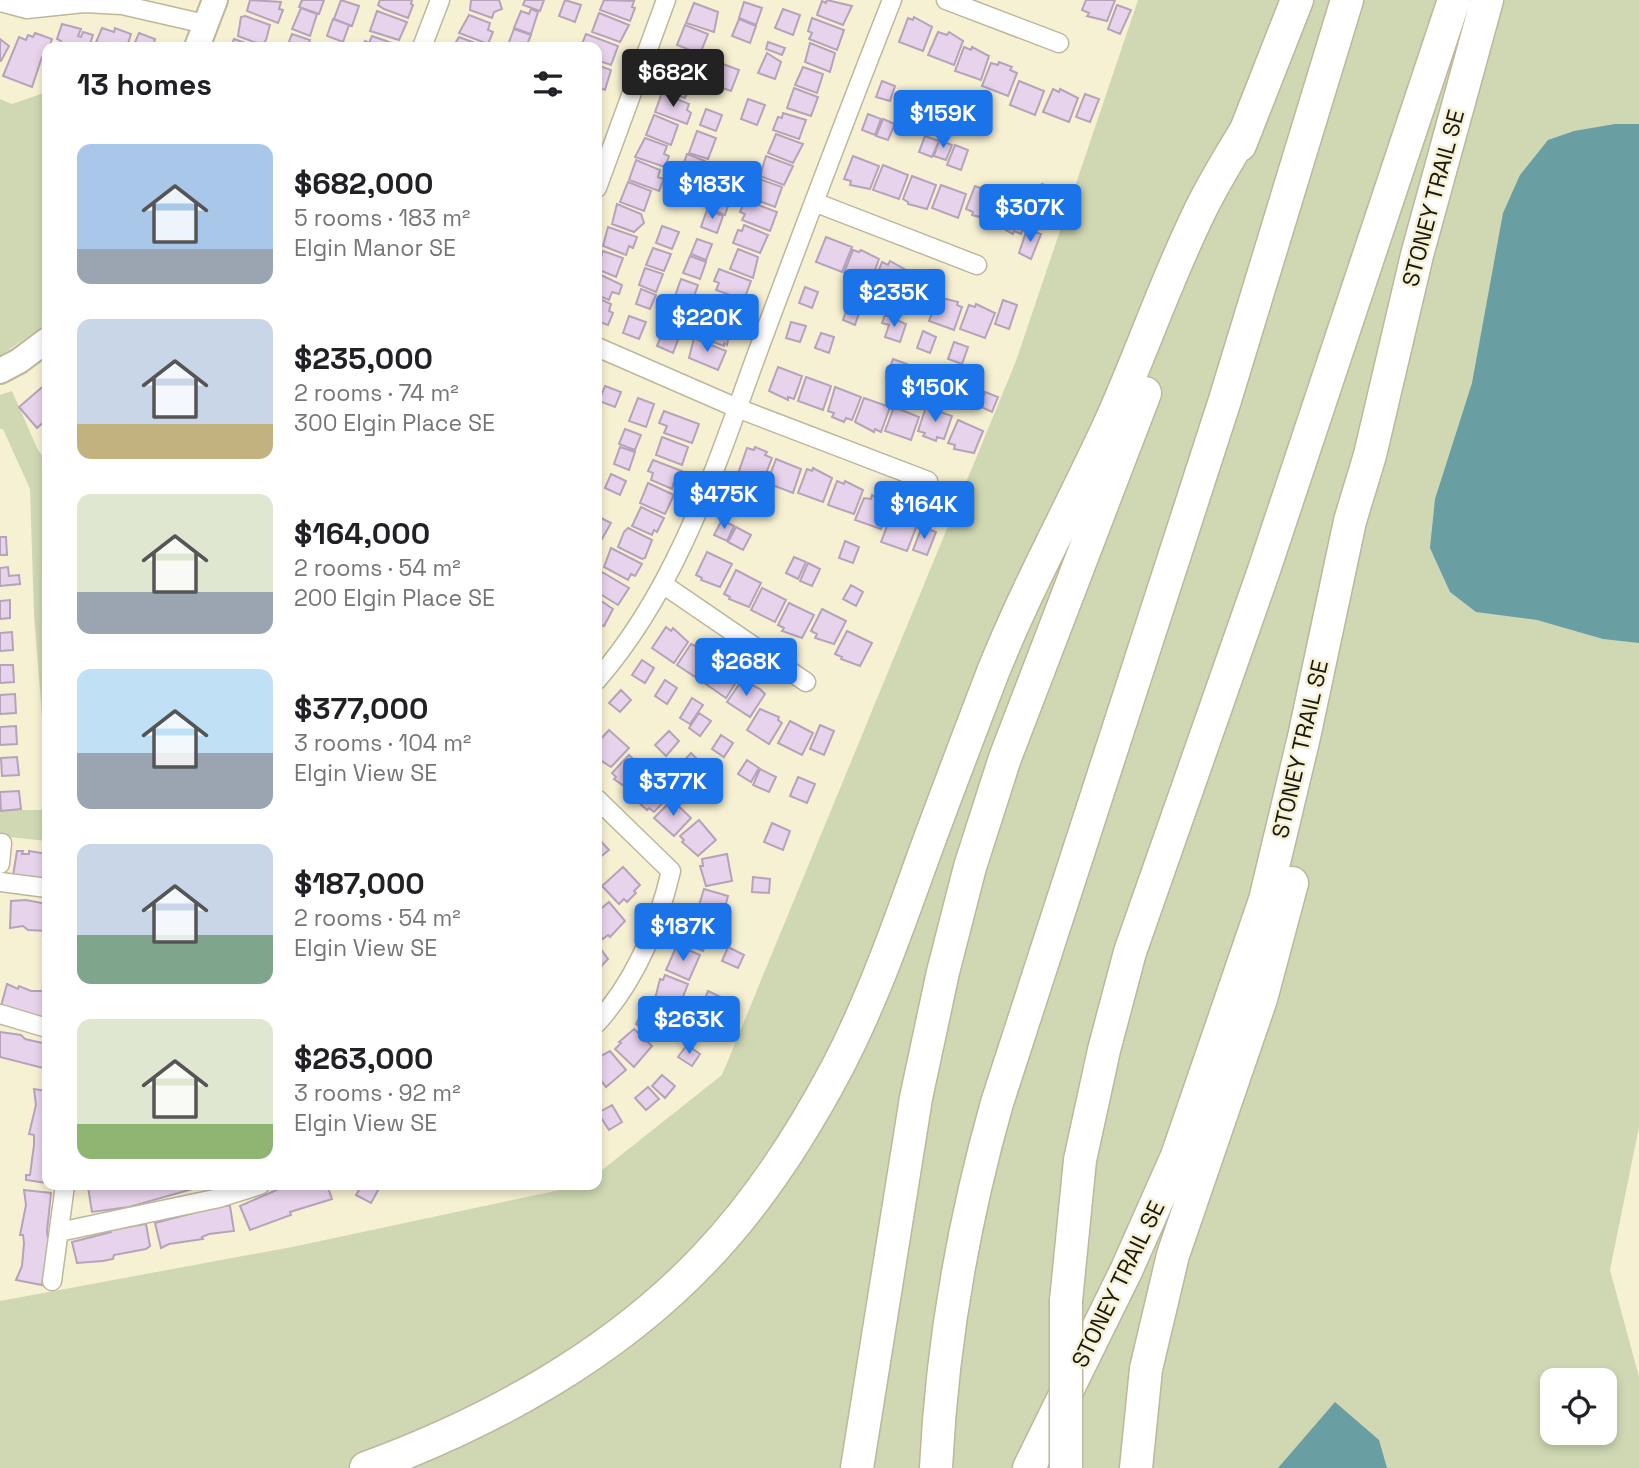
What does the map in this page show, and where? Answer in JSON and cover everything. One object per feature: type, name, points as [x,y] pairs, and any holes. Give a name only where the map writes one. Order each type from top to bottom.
[{"type":"highway","points":[[857,1468],[916,1098],[943,972],[970,867],[1010,744],[1297,0]]},
{"type":"highway","points":[[936,1468],[939,1411],[951,1304],[987,1137],[1225,400],[1347,0]]},
{"type":"highway","points":[[1066,1468],[1066,1301],[1080,1160],[1104,1051],[1130,953],[1264,570],[1454,0]]},
{"type":"highway","name":"STONEY TRAIL SE","points":[[1029,1468],[1153,1214],[1218,1042],[1265,900],[1304,737],[1350,521],[1370,455],[1417,255],[1487,0]]},
{"type":"highway","points":[[366,1468],[413,1451],[527,1395],[584,1358],[639,1317],[703,1261],[747,1209],[794,1142],[838,1065],[892,942],[996,666],[1032,583],[1110,422],[1198,214],[1247,128]]},
{"type":"highway","points":[[1136,1468],[1146,1369],[1173,1255],[1261,999],[1315,786],[1353,585],[1370,455]]},
{"type":"street","points":[[0,2],[27,9],[84,3],[122,5],[201,36],[215,0]]},
{"type":"street","points":[[424,42],[440,0]]},
{"type":"street","points":[[602,174],[666,0]]},
{"type":"street","points":[[602,673],[664,585],[737,408],[892,0]]},
{"type":"street","points":[[946,0],[1059,43]]},
{"type":"street","points":[[814,202],[978,265]]},
{"type":"street","points":[[0,371],[42,344]]},
{"type":"street","points":[[602,349],[737,408],[928,481]]},
{"type":"street","points":[[664,585],[806,682]]},
{"type":"street","points":[[602,804],[671,871],[661,911],[640,957],[617,1001],[602,1018]]},
{"type":"street","points":[[0,864],[2,843]]},
{"type":"street","points":[[0,882],[42,887]]},
{"type":"street","points":[[0,1014],[42,1027]]},
{"type":"street","points":[[52,1280],[64,1190]]},
{"type":"street","points":[[59,1232],[217,1191]]},
{"type":"green space","points":[[1138,0],[1639,0],[1639,1127],[1610,1270],[1639,1377],[1639,1468],[0,1468],[0,1301],[297,1246],[560,1190],[602,1190],[602,1170],[722,1075],[1016,361]]},
{"type":"green space","points":[[42,94],[42,327],[0,356],[0,99],[12,104]]},
{"type":"green space","points":[[12,391],[42,455],[42,716],[34,615],[30,489],[3,429],[0,429],[0,395]]},
{"type":"green space","points":[[0,810],[41,810],[42,840],[0,836]]},
{"type":"water","points":[[1615,124],[1639,124],[1639,643],[1603,639],[1537,620],[1476,612],[1450,592],[1430,548],[1435,499],[1472,383],[1503,213],[1520,175],[1548,140],[1574,131]]},
{"type":"water","points":[[1335,1402],[1379,1440],[1387,1468],[1278,1468]]},
{"type":"building","points":[[250,0],[281,2],[279,9],[283,10],[278,23],[247,11]]},
{"type":"building","points":[[302,0],[324,0],[319,14],[299,7]]},
{"type":"building","points":[[341,0],[359,6],[352,26],[334,19]]},
{"type":"building","points":[[380,0],[412,0],[413,5],[408,18],[384,9],[378,5]]},
{"type":"building","points":[[471,0],[499,0],[502,9],[494,12],[492,18],[470,10]]},
{"type":"building","points":[[525,0],[544,0],[540,11],[523,5]]},
{"type":"building","points":[[565,0],[581,5],[575,22],[559,16]]},
{"type":"building","points":[[604,0],[634,1],[632,7],[635,8],[630,21],[600,10]]},
{"type":"building","points":[[827,0],[852,6],[843,25],[817,15],[822,1],[826,3]]},
{"type":"building","points":[[1086,0],[1115,0],[1107,21],[1087,16],[1089,13],[1082,10]]},
{"type":"building","points":[[744,2],[762,8],[756,25],[739,18]]},
{"type":"building","points":[[694,3],[718,12],[714,32],[686,23]]},
{"type":"building","points":[[1117,5],[1131,10],[1120,34],[1108,29]]},
{"type":"building","points":[[301,8],[317,14],[310,36],[292,29]]},
{"type":"building","points":[[531,9],[538,12],[531,34],[514,28],[521,11],[529,14]]},
{"type":"building","points":[[783,9],[800,15],[793,35],[775,28]]},
{"type":"building","points":[[377,11],[407,22],[399,40],[370,31]]},
{"type":"building","points":[[599,13],[629,25],[620,42],[592,32]]},
{"type":"building","points":[[469,15],[490,23],[488,30],[493,32],[489,42],[459,33]]},
{"type":"building","points":[[241,17],[270,25],[264,42],[254,42],[238,36]]},
{"type":"building","points":[[914,17],[932,27],[923,51],[899,42],[908,18],[913,20]]},
{"type":"building","points":[[812,18],[844,30],[837,50],[809,39],[812,33],[808,31]]},
{"type":"building","points":[[333,19],[349,25],[343,42],[327,36]]},
{"type":"building","points":[[739,19],[756,26],[750,43],[732,36]]},
{"type":"building","points":[[62,24],[81,29],[78,36],[81,37],[83,32],[93,35],[91,42],[60,42],[57,39]]},
{"type":"building","points":[[685,25],[708,34],[700,54],[677,45]]},
{"type":"building","points":[[102,28],[114,32],[115,28],[131,34],[129,42],[96,42]]},
{"type":"building","points":[[514,29],[531,35],[528,42],[509,42]]},
{"type":"building","points":[[938,32],[947,35],[949,32],[963,41],[954,65],[928,55]]},
{"type":"building","points":[[35,33],[52,39],[51,42],[42,42],[42,57],[32,87],[3,76],[19,37],[26,40],[28,35],[33,37]]},
{"type":"building","points":[[139,33],[155,39],[154,42],[135,42]]},
{"type":"building","points":[[292,34],[310,40],[309,42],[289,42]]},
{"type":"building","points":[[586,34],[618,46],[611,65],[602,62],[602,42],[583,42]]},
{"type":"building","points":[[372,36],[389,42],[369,42]]},
{"type":"building","points":[[459,37],[472,42],[456,42]]},
{"type":"building","points":[[0,39],[9,46],[1,61],[0,61]]},
{"type":"building","points":[[768,42],[785,48],[782,55],[766,49]]},
{"type":"building","points":[[810,43],[835,53],[830,72],[805,62]]},
{"type":"building","points":[[964,47],[971,50],[972,47],[989,56],[981,80],[955,71]]},
{"type":"building","points":[[681,50],[703,58],[695,77],[669,67],[674,53],[679,55]]},
{"type":"building","points":[[767,53],[781,62],[775,79],[758,73]]},
{"type":"building","points":[[999,62],[1012,67],[1010,70],[1017,73],[1008,96],[982,86],[991,63],[998,65]]},
{"type":"building","points":[[723,64],[739,70],[731,91],[714,85]]},
{"type":"building","points":[[602,67],[611,70],[605,90],[602,89]]},
{"type":"building","points":[[803,67],[823,74],[817,93],[795,85]]},
{"type":"building","points":[[671,72],[693,80],[685,98],[664,91]]},
{"type":"building","points":[[882,81],[895,86],[890,101],[876,97]]},
{"type":"building","points":[[1019,81],[1044,91],[1035,115],[1010,105]]},
{"type":"building","points":[[794,88],[818,97],[811,116],[787,108]]},
{"type":"building","points":[[1053,89],[1059,92],[1060,89],[1078,98],[1069,122],[1043,112]]},
{"type":"building","points":[[662,93],[689,104],[687,110],[691,113],[687,124],[655,112]]},
{"type":"building","points":[[1085,94],[1099,99],[1090,122],[1076,117]]},
{"type":"building","points":[[748,99],[765,105],[757,125],[741,119]]},
{"type":"building","points":[[706,109],[722,115],[716,131],[700,125]]},
{"type":"building","points":[[957,109],[969,114],[964,130],[951,125]]},
{"type":"building","points":[[783,113],[806,120],[799,139],[773,130],[778,117],[782,118]]},
{"type":"building","points":[[868,114],[881,119],[875,135],[862,130]]},
{"type":"building","points":[[654,115],[678,125],[671,145],[646,135]]},
{"type":"building","points":[[883,119],[895,124],[888,140],[876,136]]},
{"type":"building","points":[[697,131],[716,138],[708,159],[689,153]]},
{"type":"building","points":[[776,134],[803,144],[793,163],[768,153]]},
{"type":"building","points":[[925,136],[939,141],[932,157],[919,152]]},
{"type":"building","points":[[645,138],[667,146],[664,154],[669,156],[665,167],[635,157]]},
{"type":"building","points":[[939,140],[952,145],[946,160],[934,156]]},
{"type":"building","points":[[955,145],[968,150],[961,170],[947,165]]},
{"type":"building","points":[[687,154],[705,161],[698,181],[680,174]]},
{"type":"building","points":[[766,156],[793,166],[784,185],[760,176]]},
{"type":"building","points":[[853,156],[879,166],[870,189],[850,185],[851,181],[844,179]]},
{"type":"building","points":[[636,160],[660,170],[658,177],[664,179],[659,191],[629,180]]},
{"type":"building","points":[[883,165],[908,175],[899,199],[873,190]]},
{"type":"building","points":[[723,166],[741,172],[735,189],[717,182]]},
{"type":"building","points":[[912,176],[936,185],[927,209],[908,204],[903,199]]},
{"type":"building","points":[[759,179],[782,187],[775,207],[748,197],[753,183],[757,185]]},
{"type":"building","points":[[679,181],[696,188],[690,203],[673,197]]},
{"type":"building","points":[[628,182],[651,191],[644,211],[620,202]]},
{"type":"building","points":[[1042,184],[1057,189],[1051,206],[1036,201]]},
{"type":"building","points":[[941,185],[966,194],[958,218],[932,208]]},
{"type":"building","points":[[975,186],[1000,196],[991,220],[972,215],[973,212],[966,209]]},
{"type":"building","points":[[716,188],[732,194],[725,215],[708,208]]},
{"type":"building","points":[[745,200],[777,212],[770,231],[742,220],[745,214],[740,212]]},
{"type":"building","points":[[1004,200],[1030,210],[1021,234],[1014,231],[1013,234],[995,224]]},
{"type":"building","points":[[617,204],[641,214],[644,223],[634,232],[612,224]]},
{"type":"building","points":[[707,210],[723,216],[717,233],[701,227]]},
{"type":"building","points":[[744,225],[768,235],[760,253],[733,243],[738,230],[742,231]]},
{"type":"building","points":[[662,226],[679,232],[672,249],[656,243]]},
{"type":"building","points":[[608,227],[637,237],[633,248],[629,246],[626,255],[603,246]]},
{"type":"building","points":[[1027,229],[1041,234],[1031,259],[1019,253]]},
{"type":"building","points":[[826,237],[852,247],[842,272],[816,262]]},
{"type":"building","points":[[697,239],[712,244],[706,260],[691,254]]},
{"type":"building","points":[[653,248],[671,254],[664,271],[646,265]]},
{"type":"building","points":[[738,249],[758,257],[753,278],[730,269]]},
{"type":"building","points":[[853,250],[861,250],[879,259],[870,283],[844,273]]},
{"type":"building","points":[[603,251],[623,258],[616,277],[602,271]]},
{"type":"building","points":[[690,256],[706,262],[700,279],[683,273]]},
{"type":"building","points":[[890,261],[908,271],[899,295],[873,285],[882,262],[888,265]]},
{"type":"building","points":[[645,268],[663,274],[656,292],[639,285]]},
{"type":"building","points":[[719,269],[751,281],[744,300],[716,290],[719,283],[714,281]]},
{"type":"building","points":[[602,275],[622,285],[619,294],[612,292],[609,300],[602,297]]},
{"type":"building","points":[[918,275],[936,286],[927,309],[901,300],[910,277],[916,279]]},
{"type":"building","points":[[681,279],[698,285],[692,302],[675,296]]},
{"type":"building","points":[[805,287],[818,292],[812,308],[799,303]]},
{"type":"building","points":[[641,289],[656,295],[650,309],[636,304]]},
{"type":"building","points":[[719,296],[741,306],[734,324],[710,314]]},
{"type":"building","points":[[938,297],[958,302],[957,305],[962,307],[954,330],[929,321]]},
{"type":"building","points":[[602,300],[611,304],[609,311],[613,313],[608,325],[602,323]]},
{"type":"building","points":[[1003,300],[1017,305],[1009,329],[995,324]]},
{"type":"building","points":[[673,303],[692,310],[684,331],[665,323]]},
{"type":"building","points":[[849,303],[861,307],[855,325],[843,320]]},
{"type":"building","points":[[976,304],[995,313],[985,338],[960,329],[969,305],[975,307]]},
{"type":"building","points":[[885,315],[906,324],[900,342],[885,337],[889,325],[882,323]]},
{"type":"building","points":[[629,316],[646,322],[639,339],[623,333]]},
{"type":"building","points":[[708,317],[731,326],[727,345],[700,337],[700,331]]},
{"type":"building","points":[[791,322],[806,326],[800,342],[786,338]]},
{"type":"building","points":[[663,331],[679,337],[673,353],[657,346]]},
{"type":"building","points":[[923,331],[936,337],[930,353],[917,348]]},
{"type":"building","points":[[821,333],[834,337],[829,353],[815,348]]},
{"type":"building","points":[[694,338],[726,351],[718,370],[689,358]]},
{"type":"building","points":[[954,342],[968,347],[962,364],[948,359]]},
{"type":"building","points":[[893,359],[907,364],[900,383],[886,378]]},
{"type":"building","points":[[908,365],[921,370],[915,387],[902,382]]},
{"type":"building","points":[[778,367],[802,376],[794,399],[788,397],[788,400],[769,391]]},
{"type":"building","points":[[922,370],[936,376],[931,390],[917,385]]},
{"type":"building","points":[[937,376],[950,381],[944,397],[931,392]]},
{"type":"building","points":[[806,377],[831,386],[823,410],[798,401]]},
{"type":"building","points":[[951,381],[966,387],[960,404],[945,398]]},
{"type":"building","points":[[605,386],[621,392],[615,407],[602,402]]},
{"type":"building","points":[[42,387],[42,424],[37,428],[19,407]]},
{"type":"building","points":[[835,387],[861,397],[852,420],[846,418],[844,422],[832,417],[834,413],[828,411]]},
{"type":"building","points":[[985,392],[998,397],[992,412],[979,406]]},
{"type":"building","points":[[638,398],[654,404],[646,427],[629,421]]},
{"type":"building","points":[[864,398],[890,407],[881,432],[875,429],[874,432],[855,422]]},
{"type":"building","points":[[894,407],[919,417],[911,440],[885,431]]},
{"type":"building","points":[[926,407],[952,416],[944,439],[937,437],[936,441],[918,431]]},
{"type":"building","points":[[664,411],[699,424],[692,443],[664,433],[667,426],[659,423]]},
{"type":"building","points":[[958,420],[983,431],[974,453],[954,449],[955,445],[948,443]]},
{"type":"building","points":[[625,429],[641,435],[635,450],[619,444]]},
{"type":"building","points":[[662,437],[688,447],[682,465],[656,455]]},
{"type":"building","points":[[620,447],[635,452],[629,470],[614,464]]},
{"type":"building","points":[[755,447],[767,452],[765,455],[772,458],[763,481],[739,471],[747,448],[754,450]]},
{"type":"building","points":[[776,459],[801,469],[793,493],[767,483]]},
{"type":"building","points":[[653,460],[682,471],[678,484],[674,482],[672,489],[651,480],[653,473],[648,471]]},
{"type":"building","points":[[813,468],[832,478],[823,502],[798,493],[807,469],[812,471]]},
{"type":"building","points":[[611,474],[626,481],[620,495],[605,488]]},
{"type":"building","points":[[837,481],[844,484],[845,481],[863,490],[854,514],[828,505]]},
{"type":"building","points":[[648,483],[674,495],[665,514],[640,503]]},
{"type":"building","points":[[732,484],[745,489],[739,505],[726,500]]},
{"type":"building","points":[[746,491],[759,496],[753,512],[740,508]]},
{"type":"building","points":[[872,495],[890,505],[881,529],[855,520],[864,498],[871,499]]},
{"type":"building","points":[[641,507],[664,518],[657,532],[654,530],[652,535],[632,526]]},
{"type":"building","points":[[891,516],[917,525],[907,551],[881,542]]},
{"type":"building","points":[[602,518],[611,523],[602,539]]},
{"type":"building","points":[[722,520],[734,526],[727,541],[714,535]]},
{"type":"building","points":[[736,527],[751,535],[743,550],[728,542]]},
{"type":"building","points":[[922,527],[936,532],[927,555],[913,550]]},
{"type":"building","points":[[628,528],[652,540],[645,558],[618,547]]},
{"type":"building","points":[[0,537],[6,537],[7,555],[0,555]]},
{"type":"building","points":[[845,541],[859,547],[853,563],[839,558]]},
{"type":"building","points":[[611,548],[642,564],[635,576],[631,574],[628,580],[604,567]]},
{"type":"building","points":[[707,552],[732,564],[720,587],[701,580],[702,578],[696,575]]},
{"type":"building","points":[[794,557],[806,562],[798,579],[786,573]]},
{"type":"building","points":[[808,563],[820,569],[812,586],[800,581]]},
{"type":"building","points":[[8,567],[9,576],[19,575],[20,584],[0,586],[0,568]]},
{"type":"building","points":[[736,570],[761,583],[749,607],[729,599],[730,597],[724,594]]},
{"type":"building","points":[[602,572],[629,588],[618,605],[602,595]]},
{"type":"building","points":[[851,585],[863,592],[856,606],[843,599]]},
{"type":"building","points":[[762,588],[786,600],[775,622],[751,610]]},
{"type":"building","points":[[10,600],[10,618],[0,619],[0,601]]},
{"type":"building","points":[[602,601],[613,609],[602,625]]},
{"type":"building","points":[[789,603],[814,615],[802,638],[782,631],[784,628],[778,625]]},
{"type":"building","points":[[822,609],[846,621],[834,644],[815,638],[817,634],[811,631]]},
{"type":"building","points":[[666,627],[671,631],[673,628],[688,642],[674,663],[652,648]]},
{"type":"building","points":[[847,631],[872,643],[860,666],[835,654]]},
{"type":"building","points":[[12,632],[13,650],[0,651],[0,633]]},
{"type":"building","points":[[691,644],[710,653],[714,659],[700,680],[677,665]]},
{"type":"building","points":[[642,660],[654,668],[645,683],[632,675]]},
{"type":"building","points":[[717,661],[735,670],[740,676],[726,698],[703,682]]},
{"type":"building","points":[[0,665],[13,665],[14,682],[0,683]]},
{"type":"building","points":[[665,680],[677,688],[667,704],[655,696]]},
{"type":"building","points":[[742,680],[765,694],[750,717],[727,702]]},
{"type":"building","points":[[621,690],[631,700],[620,712],[609,703]]},
{"type":"building","points":[[15,694],[16,713],[0,714],[0,695]]},
{"type":"building","points":[[692,698],[703,705],[690,724],[680,718]]},
{"type":"building","points":[[760,709],[779,717],[778,720],[782,723],[769,744],[747,730]]},
{"type":"building","points":[[699,713],[711,721],[700,736],[689,728]]},
{"type":"building","points":[[790,721],[813,733],[802,755],[778,743]]},
{"type":"building","points":[[820,725],[834,731],[824,755],[810,749]]},
{"type":"building","points":[[16,726],[17,744],[0,745],[0,727]]},
{"type":"building","points":[[609,730],[629,748],[611,767],[602,761],[602,738]]},
{"type":"building","points":[[669,731],[679,741],[666,756],[655,745]]},
{"type":"building","points":[[721,735],[733,743],[724,757],[712,749]]},
{"type":"building","points":[[691,753],[701,763],[690,775],[680,765]]},
{"type":"building","points":[[629,755],[648,773],[631,791],[614,779],[616,777],[612,773]]},
{"type":"building","points":[[17,757],[19,775],[2,776],[1,758]]},
{"type":"building","points":[[747,760],[759,768],[751,782],[738,774]]},
{"type":"building","points":[[701,765],[712,775],[698,791],[687,781]]},
{"type":"building","points":[[760,769],[776,777],[769,792],[753,785]]},
{"type":"building","points":[[651,775],[671,794],[654,812],[649,808],[647,810],[637,801],[639,799],[634,794]]},
{"type":"building","points":[[798,777],[815,784],[807,803],[790,796]]},
{"type":"building","points":[[19,791],[21,809],[1,811],[0,792]]},
{"type":"building","points":[[672,800],[691,818],[674,836],[654,818]]},
{"type":"building","points":[[699,820],[716,840],[698,856],[682,842],[684,840],[680,836]]},
{"type":"building","points":[[772,823],[790,831],[783,850],[764,842]]},
{"type":"building","points":[[602,842],[609,850],[602,856]]},
{"type":"building","points":[[17,851],[23,851],[22,854],[29,854],[29,851],[42,853],[42,881],[13,876]]},
{"type":"building","points":[[727,854],[732,881],[706,886],[700,866],[703,866],[702,859]]},
{"type":"building","points":[[623,867],[640,885],[627,902],[624,899],[619,904],[602,886]]},
{"type":"building","points":[[753,877],[770,879],[769,893],[752,892]]},
{"type":"building","points":[[704,889],[728,896],[721,922],[696,915]]},
{"type":"building","points":[[11,901],[42,903],[42,931],[28,930],[23,926],[10,928]]},
{"type":"building","points":[[609,902],[625,921],[610,937],[608,935],[603,939],[602,938],[602,908]]},
{"type":"building","points":[[690,918],[713,927],[703,951],[680,942],[685,922],[688,923]]},
{"type":"building","points":[[677,945],[700,955],[689,980],[666,970]]},
{"type":"building","points":[[728,947],[744,955],[738,968],[722,961]]},
{"type":"building","points":[[602,951],[608,959],[602,966]]},
{"type":"building","points":[[665,975],[688,984],[678,1009],[655,999],[660,979],[663,980]]},
{"type":"building","points":[[7,984],[18,989],[19,986],[31,991],[42,991],[42,1019],[0,1010]]},
{"type":"building","points":[[708,991],[723,998],[718,1010],[703,1003]]},
{"type":"building","points":[[652,1002],[672,1016],[656,1039],[636,1024],[645,1007],[648,1008]]},
{"type":"building","points":[[634,1029],[652,1046],[634,1067],[615,1049]]},
{"type":"building","points":[[0,1032],[21,1035],[25,1039],[42,1043],[42,1068],[0,1057]]},
{"type":"building","points":[[687,1045],[700,1054],[692,1066],[678,1057]]},
{"type":"building","points":[[610,1051],[626,1070],[606,1087],[602,1082],[602,1055]]},
{"type":"building","points":[[662,1075],[675,1086],[665,1098],[652,1086]]},
{"type":"building","points":[[648,1087],[659,1099],[646,1110],[635,1098]]},
{"type":"building","points":[[34,1089],[42,1090],[42,1182],[26,1180],[26,1175],[30,1175],[34,1145],[34,1135],[29,1134],[36,1105]]},
{"type":"building","points":[[612,1105],[622,1122],[609,1130],[602,1119],[602,1111]]},
{"type":"building","points":[[24,1190],[51,1193],[47,1231],[49,1248],[42,1285],[16,1280],[22,1266],[24,1243],[23,1235],[20,1235],[26,1205]]},
{"type":"building","points":[[88,1190],[189,1190],[129,1207],[92,1212]]},
{"type":"building","points":[[277,1190],[329,1190],[332,1199],[290,1212],[291,1215],[250,1230],[240,1206]]},
{"type":"building","points":[[359,1190],[378,1190],[371,1203],[356,1195]]},
{"type":"building","points":[[224,1205],[230,1206],[234,1231],[209,1234],[202,1237],[203,1239],[169,1244],[161,1248],[155,1223]]},
{"type":"building","points":[[146,1224],[150,1246],[146,1249],[114,1255],[113,1259],[77,1263],[72,1242],[111,1232],[110,1230]]}]
